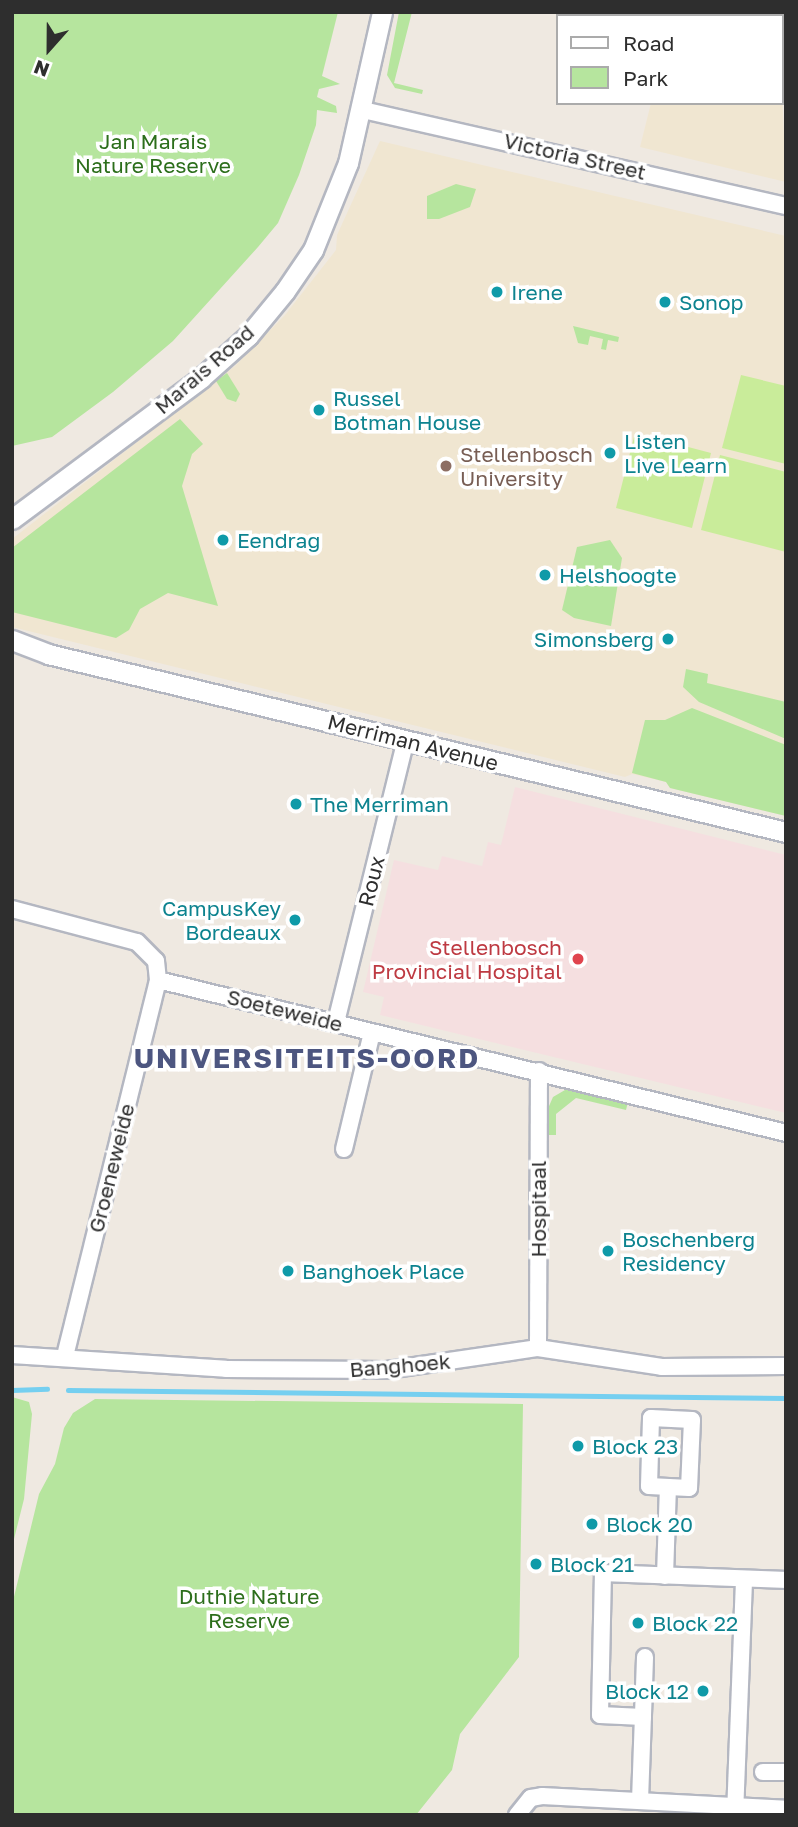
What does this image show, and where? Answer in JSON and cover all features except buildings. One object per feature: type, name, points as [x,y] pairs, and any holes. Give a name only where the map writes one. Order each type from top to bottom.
[{"type":"street","name":"Marais Road","points":[[12,519],[194,383],[248,336],[313,250],[341,183],[363,110],[382,12]]},
{"type":"street","name":"Victoria Street","points":[[363,110],[786,205]]},
{"type":"street","name":"Merriman Avenue","points":[[12,640],[40,652]]},
{"type":"street","name":"Merriman Avenue","points":[[12,650],[40,652],[786,832]]},
{"type":"street","name":"Roux","points":[[336,1022],[406,740]]},
{"type":"street","points":[[12,909],[137,942],[156,961],[158,980]]},
{"type":"street","name":"Soeteweide","points":[[158,980],[539,1070],[786,1133]]},
{"type":"street","name":"Groeneweide","points":[[65,1356],[158,980]]},
{"type":"street","points":[[344,1149],[372,1032]]},
{"type":"street","name":"Hospitaal","points":[[538,1348],[539,1070]]},
{"type":"street","name":"Banghoek","points":[[12,1356],[65,1356],[226,1369],[387,1370],[538,1348],[662,1367],[786,1366]]},
{"type":"street","points":[[651,1418],[692,1420],[689,1488],[668,1487],[649,1486],[651,1418]]},
{"type":"street","points":[[665,1576],[668,1487]]},
{"type":"street","points":[[643,1717],[600,1715],[603,1573],[786,1580]]},
{"type":"street","points":[[735,1810],[744,1579]]},
{"type":"street","points":[[640,1801],[645,1657]]},
{"type":"street","points":[[763,1772],[786,1772]]},
{"type":"street","points":[[517,1815],[531,1798],[542,1796],[640,1801],[735,1810],[786,1809]]},
{"type":"shaded area","points":[[650,105],[783,105],[786,182],[640,147]]},
{"type":"shaded area","name":"Stellenbosch University","points":[[380,141],[786,236],[786,816],[670,788],[666,782],[632,774],[625,777],[12,627],[12,539],[235,366],[285,315],[336,250],[337,235]]},
{"type":"shaded area","name":"Stellenbosch Provincial Hospital","points":[[515,787],[786,855],[786,1113],[380,1015],[384,997],[363,992],[394,860],[438,870],[442,856],[482,866],[488,842],[501,845]]},
{"type":"green space","name":"Jan Marais Nature Reserve","points":[[12,12],[338,12],[322,76],[340,84],[319,89],[317,97],[336,106],[337,113],[317,110],[316,125],[299,175],[278,223],[173,341],[113,392],[52,437],[12,446]]},
{"type":"green space","points":[[399,12],[412,12],[394,83],[423,90],[422,94],[395,88],[387,75]]},
{"type":"green space","points":[[456,184],[476,189],[470,207],[439,219],[427,219],[427,196]]},
{"type":"green space","points":[[573,326],[619,337],[618,342],[608,340],[606,350],[601,349],[603,339],[590,336],[588,345],[578,343]]},
{"type":"green space","points":[[227,373],[240,394],[236,402],[227,399],[216,381]]},
{"type":"green space","points":[[741,375],[786,386],[786,464],[722,448]]},
{"type":"green space","points":[[180,419],[203,444],[192,454],[182,486],[218,606],[168,593],[140,609],[129,630],[116,638],[12,612],[12,548]]},
{"type":"green space","points":[[635,433],[711,453],[692,528],[616,508]]},
{"type":"green space","points":[[720,455],[786,472],[786,552],[701,530]]},
{"type":"green space","points":[[610,540],[622,558],[611,626],[574,618],[562,610],[577,547]]},
{"type":"green space","points":[[686,669],[708,674],[707,683],[786,702],[786,739],[699,702],[683,687]]},
{"type":"green space","points":[[692,708],[786,745],[786,816],[670,788],[666,782],[632,773],[645,720],[665,720]]},
{"type":"green space","points":[[579,1089],[628,1102],[626,1110],[576,1098],[556,1114],[556,1135],[547,1135],[546,1113],[553,1097],[565,1090]]},
{"type":"green space","points":[[12,1397],[29,1402],[32,1414],[24,1499],[12,1547]]},
{"type":"green space","name":"Duthie Nature Reserve","points":[[95,1399],[523,1404],[519,1657],[460,1734],[452,1770],[416,1815],[12,1815],[12,1605],[39,1494],[55,1464],[64,1428],[73,1413]]},
{"type":"waterway","points":[[12,1390],[47,1389]]},
{"type":"waterway","points":[[68,1390],[786,1398]]},
{"type":"place","name":"Irene","points":[[497,292]]},
{"type":"place","name":"Sonop","points":[[665,302]]},
{"type":"place","name":"Russel Botman House","points":[[319,410]]},
{"type":"place","name":"Listen Live Learn","points":[[610,453]]},
{"type":"place","name":"Stellenbosch University","points":[[446,466]]},
{"type":"place","name":"Eendrag","points":[[223,540]]},
{"type":"place","name":"Helshoogte","points":[[545,575]]},
{"type":"place","name":"Simonsberg","points":[[668,639]]},
{"type":"place","name":"The Merriman","points":[[296,804]]},
{"type":"place","name":"CampusKey Bordeaux","points":[[295,920]]},
{"type":"place","name":"Stellenbosch Provincial Hospital","points":[[578,959]]},
{"type":"place","name":"Boschenberg Residency","points":[[608,1251]]},
{"type":"place","name":"Banghoek Place","points":[[288,1271]]},
{"type":"place","name":"Block 23","points":[[578,1446]]},
{"type":"place","name":"Block 20","points":[[592,1524]]},
{"type":"place","name":"Block 21","points":[[536,1564]]},
{"type":"place","name":"Block 22","points":[[638,1623]]},
{"type":"place","name":"Block 12","points":[[703,1691]]},
{"type":"district","name":"UNIVERSITEITS-OORD","points":[[307,1058]]}]
